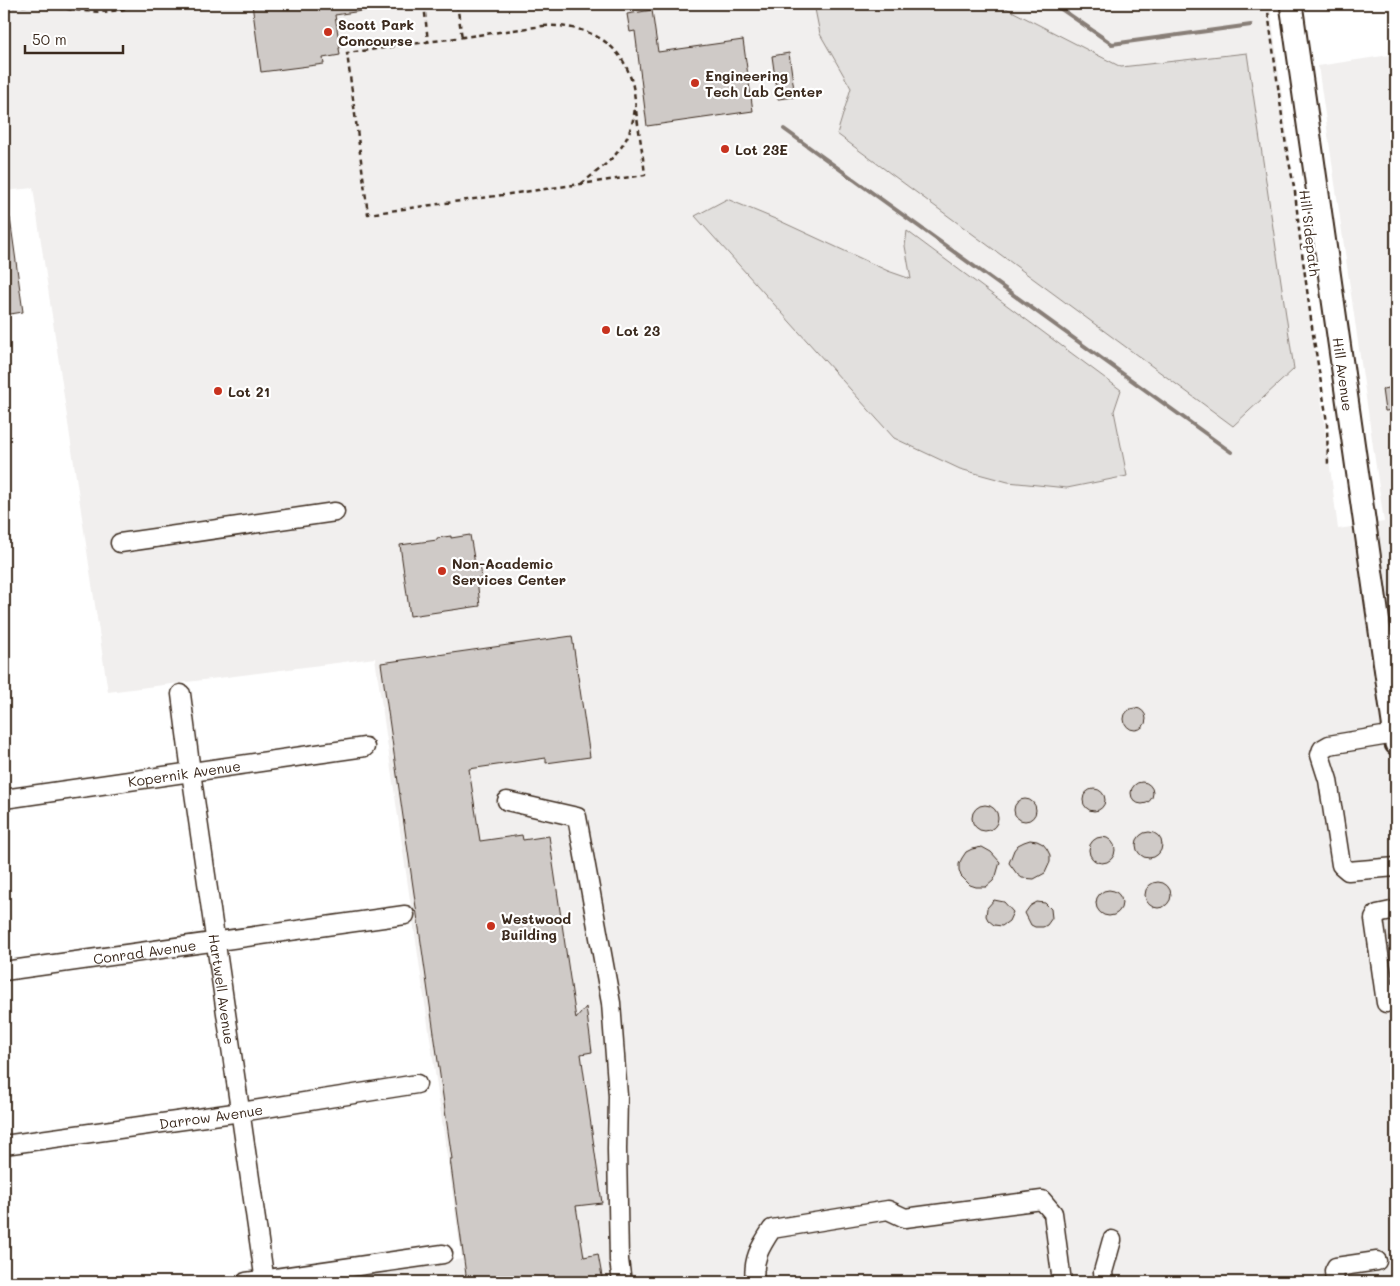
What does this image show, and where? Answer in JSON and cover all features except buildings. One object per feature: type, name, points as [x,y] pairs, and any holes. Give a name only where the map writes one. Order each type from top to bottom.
[{"type":"main road","name":"Hill Avenue","points":[[1291,4],[1393,694],[1396,739]]},
{"type":"street","points":[[120,543],[335,512]]},
{"type":"street","name":"Hartwell Avenue","points":[[181,694],[265,1281]]},
{"type":"street","points":[[1396,739],[1329,744],[1322,749],[1320,755],[1328,780],[1340,865],[1348,871],[1396,867]]},
{"type":"street","name":"Kopernik Avenue","points":[[4,799],[365,747]]},
{"type":"street","points":[[507,801],[577,817],[611,1003],[618,1096],[619,1260],[622,1282]]},
{"type":"street","points":[[1386,1003],[1374,919],[1377,914],[1396,910]]},
{"type":"street","name":"Conrad Avenue","points":[[4,971],[406,915]]},
{"type":"street","name":"Darrow Avenue","points":[[4,1145],[241,1112],[417,1084]]},
{"type":"street","points":[[755,1282],[754,1274],[758,1251],[772,1229],[888,1210],[905,1218],[1042,1200],[1053,1213],[1062,1282]]},
{"type":"street","points":[[1104,1282],[1103,1272],[1112,1240]]},
{"type":"street","points":[[246,1282],[265,1281],[443,1254]]},
{"type":"street","points":[[1335,1282],[1334,1271],[1336,1267],[1377,1261]]},
{"type":"path","points":[[4,8],[32,5],[94,12],[122,10],[137,4]]},
{"type":"path","points":[[424,4],[428,42]]},
{"type":"path","points":[[457,4],[462,38]]},
{"type":"path","name":"Hill Sidepath","points":[[1267,4],[1326,416],[1328,465]]},
{"type":"path","points":[[550,26],[571,26],[601,38],[616,52],[630,76],[645,176],[368,214],[347,53],[462,38],[550,26]]},
{"type":"path","points":[[581,185],[610,162],[621,147],[631,126],[635,100]]},
{"type":"shaded area","points":[[4,4],[1270,4],[1338,529],[1384,522],[1318,66],[1396,54],[1396,1282],[311,1282],[462,1259],[375,658],[108,692],[33,188],[4,191]]},
{"type":"shaded area","points":[[814,4],[998,4],[1121,67],[1247,53],[1294,369],[1233,426],[837,134],[851,88],[820,34]]},
{"type":"shaded area","points":[[727,199],[780,221],[888,271],[911,279],[905,246],[907,231],[1121,390],[1114,411],[1127,476],[1067,488],[1008,482],[960,469],[894,438],[695,216]]},
{"type":"waterway","points":[[1054,4],[1112,44],[1251,25]]},
{"type":"waterway","points":[[784,129],[1231,452]]},
{"type":"place","name":"Scott Park Concourse","points":[[328,32]]},
{"type":"place","name":"Engineering Tech Lab Center","points":[[695,83]]},
{"type":"place","name":"Lot 23E","points":[[725,149]]},
{"type":"place","name":"Lot 23","points":[[606,330]]},
{"type":"place","name":"Lot 21","points":[[218,391]]},
{"type":"place","name":"Non-Academic Services Center","points":[[442,571]]},
{"type":"place","name":"Westwood Building","points":[[491,926]]}]
